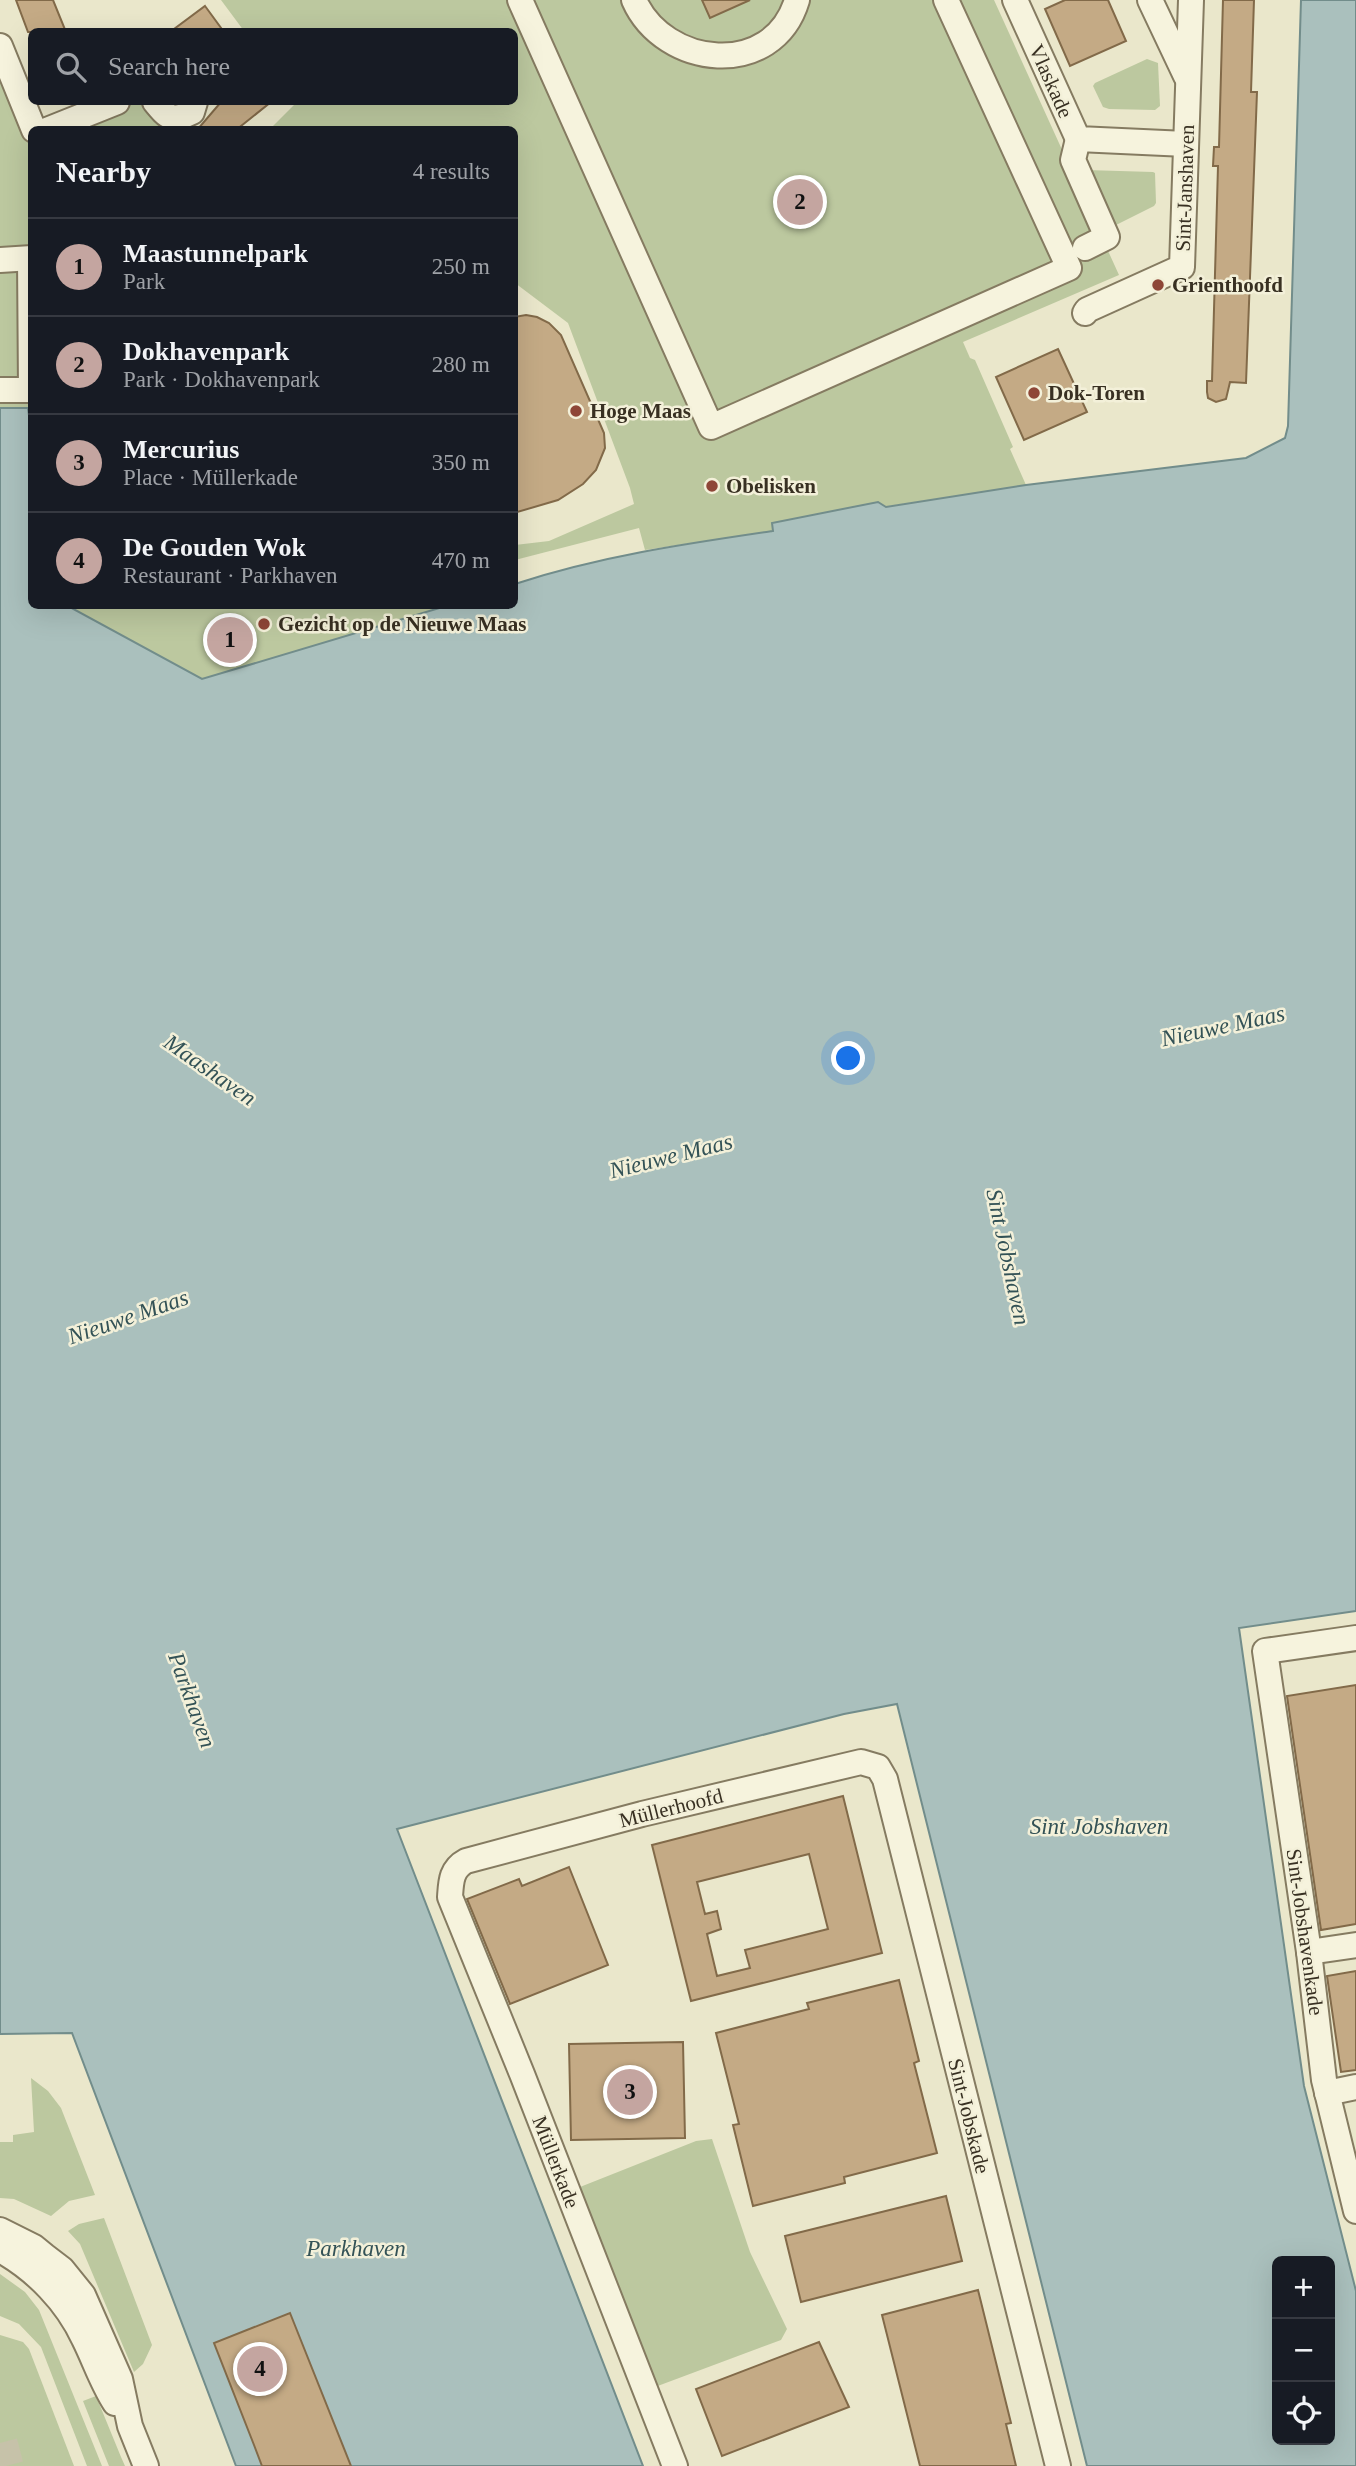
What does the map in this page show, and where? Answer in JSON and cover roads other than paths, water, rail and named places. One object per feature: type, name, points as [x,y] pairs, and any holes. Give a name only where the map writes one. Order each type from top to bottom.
[{"type":"street","points":[[520,0],[711,427],[1069,268],[946,0]]},
{"type":"street","points":[[634,0],[640,15],[651,28],[673,43],[692,51],[726,57],[767,43],[778,35],[790,19],[797,0]]},
{"type":"street","name":"Vlaskade","points":[[1015,0],[1078,139],[1186,144]]},
{"type":"street","points":[[1150,0],[1189,83]]},
{"type":"street","name":"Sint-Janshaven","points":[[1085,313],[1182,267],[1191,0]]},
{"type":"street","points":[[0,46],[32,126]]},
{"type":"street","points":[[57,126],[110,105]]},
{"type":"street","points":[[157,105],[166,116],[178,118],[192,112],[194,105]]},
{"type":"street","points":[[1078,139],[1073,160],[1107,237],[1084,248]]},
{"type":"street","points":[[0,260],[28,259]]},
{"type":"street","points":[[0,390],[28,390]]},
{"type":"street","name":"Sint-Jobshavenkade","points":[[1356,1638],[1265,1651],[1327,2093],[1356,2211]]},
{"type":"street","name":"Müllerhoofd","points":[[464,1862],[642,1814],[861,1762],[878,1767]]},
{"type":"street","name":"Sint-Jobskade","points":[[878,1767],[885,1779],[1058,2466]]},
{"type":"street","name":"Müllerkade","points":[[464,1862],[456,1868],[451,1878],[450,1897],[675,2466]]},
{"type":"street","points":[[1309,1952],[1356,1945]]},
{"type":"street","points":[[1327,2093],[1356,2087]]},
{"type":"street","points":[[0,2230],[34,2247],[62,2269],[83,2295],[120,2379],[130,2426],[146,2466]]},
{"type":"street","points":[[0,2250],[41,2279],[63,2305],[84,2339],[105,2388],[130,2426]]},
{"type":"water","points":[[1301,0],[1356,0],[1356,1611],[1239,1628],[1304,2086],[1356,2291],[1356,2466],[1087,2466],[897,1704],[844,1714],[397,1829],[643,2466],[236,2466],[72,2033],[0,2034],[0,408],[28,408],[28,609],[74,609],[202,679],[436,609],[518,609],[518,583],[611,558],[773,531],[772,523],[878,502],[886,507],[1026,485],[1246,458],[1285,438],[1288,426]]},
{"type":"tunnel","points":[[0,2443],[6,2466]]},
{"type":"place","name":"Dokhavenpark","points":[[800,202]]},
{"type":"place","name":"Grienthoofd","points":[[1158,285]]},
{"type":"place","name":"Dok-Toren","points":[[1034,393]]},
{"type":"place","name":"Hoge Maas","points":[[576,411]]},
{"type":"place","name":"Obelisken","points":[[712,486]]},
{"type":"place","name":"Gezicht op de Nieuwe Maas","points":[[264,624]]},
{"type":"place","name":"Maastunnelpark","points":[[230,640]]},
{"type":"place","name":"Mercurius","points":[[630,2092]]},
{"type":"place","name":"De Gouden Wok","points":[[260,2369]]},
{"type":"water label","name":"Nieuwe Maas","points":[[1223,1026]]},
{"type":"water label","name":"Maashaven","points":[[210,1070]]},
{"type":"water label","name":"Nieuwe Maas","points":[[671,1156]]},
{"type":"water label","name":"Sint Jobshaven","points":[[1008,1257]]},
{"type":"water label","name":"Nieuwe Maas","points":[[128,1317]]},
{"type":"water label","name":"Parkhaven","points":[[192,1700]]},
{"type":"water label","name":"Sint Jobshaven","points":[[1099,1826]]},
{"type":"water label","name":"Parkhaven","points":[[356,2248]]}]
